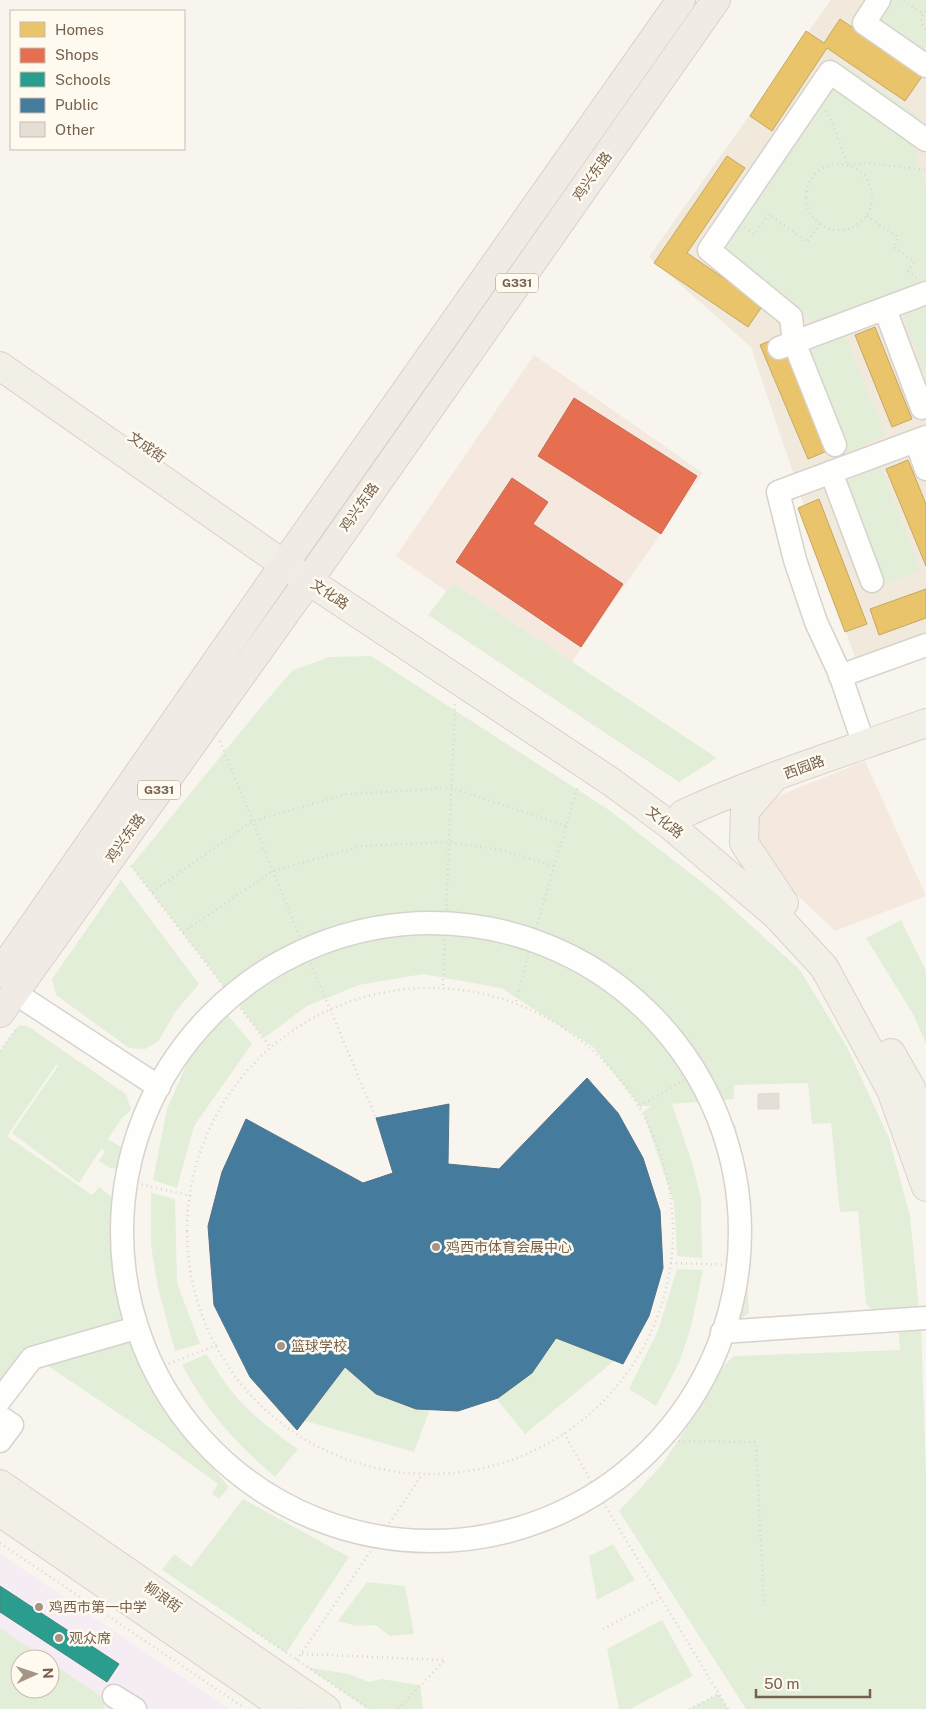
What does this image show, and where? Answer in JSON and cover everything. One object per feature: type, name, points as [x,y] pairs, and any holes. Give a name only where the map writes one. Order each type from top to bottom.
[{"type":"highway","name":"鸡兴东路","points":[[5,993],[289,557],[681,0]]},
{"type":"highway","name":"鸡兴东路","points":[[5,993],[313,573],[716,0]]},
{"type":"main road","name":"文成街","points":[[0,345],[289,557]]},
{"type":"main road","name":"文成街","points":[[0,366],[289,557]]},
{"type":"main road","name":"文化路","points":[[289,557],[621,768],[776,915],[824,967],[891,1090],[926,1187]]},
{"type":"main road","name":"西园路","points":[[677,820],[774,777],[926,723]]},
{"type":"main road","points":[[774,777],[745,811],[744,843],[784,902]]},
{"type":"main road","name":"文化路","points":[[677,820],[784,902],[838,957],[911,1088],[926,1135]]},
{"type":"main road","name":"柳浪街","points":[[0,1484],[326,1709]]},
{"type":"main road","name":"柳浪街","points":[[0,1512],[286,1709]]},
{"type":"street","points":[[878,0],[864,23],[926,66]]},
{"type":"street","points":[[835,445],[786,345],[791,317],[709,250],[830,72],[926,140]]},
{"type":"street","points":[[786,345],[885,309],[923,287]]},
{"type":"street","points":[[885,309],[922,408]]},
{"type":"street","points":[[864,745],[840,676],[816,622],[796,560],[778,492],[921,439],[926,468]]},
{"type":"street","points":[[831,472],[872,581]]},
{"type":"street","points":[[840,676],[926,644]]},
{"type":"street","points":[[446,920],[533,938],[542,940],[627,989],[692,1062],[735,1161],[741,1269],[710,1373],[645,1460],[555,1520],[450,1545],[343,1532],[246,1484],[172,1406],[131,1317],[120,1219],[139,1123],[187,1037],[260,971],[349,930],[446,920]]},
{"type":"street","points":[[5,993],[159,1087]]},
{"type":"street","points":[[722,1332],[926,1318]]},
{"type":"street","points":[[0,1400],[32,1358],[136,1328]]},
{"type":"street","points":[[0,1417],[12,1425],[0,1441]]},
{"type":"street","points":[[114,1696],[135,1709]]},
{"type":"path","points":[[904,0],[923,14]]},
{"type":"path","points":[[926,11],[923,14],[922,25],[926,30]]},
{"type":"path","points":[[814,95],[831,119],[847,164],[861,172],[870,185],[872,195],[871,206],[867,216],[859,223],[850,228],[839,230],[820,224],[811,214],[806,204],[806,192],[809,182],[816,172],[825,166],[836,163],[847,164],[867,163],[926,170]]},
{"type":"path","points":[[732,217],[754,234],[769,214],[807,242],[820,224]]},
{"type":"path","points":[[867,216],[898,237],[893,247],[914,262],[908,272],[923,287]]},
{"type":"path","points":[[443,985],[455,699]]},
{"type":"path","points":[[220,740],[305,950],[376,1118]]},
{"type":"path","points":[[516,1001],[580,782]]},
{"type":"path","points":[[152,892],[253,821],[347,794],[451,788],[566,826]]},
{"type":"path","points":[[183,932],[273,871],[362,846],[449,842],[501,850],[554,866]]},
{"type":"path","points":[[131,866],[271,1048]]},
{"type":"path","points":[[443,985],[521,1002],[593,1047],[640,1106],[645,1113],[672,1193],[671,1278],[641,1357],[586,1421],[512,1462],[435,1476],[358,1465],[288,1431],[233,1376],[197,1306],[185,1229],[198,1152],[234,1083],[291,1028],[361,995],[443,985]]},
{"type":"path","points":[[640,1106],[697,1072]]},
{"type":"path","points":[[128,1181],[191,1196]]},
{"type":"path","points":[[671,1263],[741,1266]]},
{"type":"path","points":[[155,1369],[217,1345]]},
{"type":"path","points":[[564,1433],[597,1492],[728,1709]]},
{"type":"path","points":[[659,1441],[756,1442],[764,1605]]},
{"type":"path","points":[[284,1680],[422,1475]]},
{"type":"path","points":[[0,1543],[246,1709]]},
{"type":"path","points":[[603,1629],[661,1598]]},
{"type":"path","points":[[302,1654],[445,1660],[398,1709]]},
{"type":"path","points":[[690,1709],[719,1694]]},
{"type":"shaded area","points":[[831,0],[926,0],[926,648],[860,673],[751,347],[649,257]]},
{"type":"shaded area","points":[[534,355],[703,473],[564,673],[396,556]]},
{"type":"shaded area","points":[[865,761],[926,896],[835,931],[766,866],[750,844],[756,805]]},
{"type":"shaded area","name":"鸡西市第一中学","points":[[0,1554],[230,1709],[0,1709]]},
{"type":"green space","points":[[886,0],[926,0],[926,58],[871,20]]},
{"type":"green space","points":[[848,67],[920,117],[913,140],[916,156],[926,182],[926,279],[815,323],[722,245]]},
{"type":"green space","points":[[926,305],[926,377],[903,313]]},
{"type":"green space","points":[[846,336],[885,436],[846,452],[806,352]]},
{"type":"green space","points":[[880,465],[920,570],[883,584],[842,480]]},
{"type":"green space","points":[[453,583],[717,758],[679,782],[428,615]]},
{"type":"green space","points":[[371,656],[609,810],[713,891],[800,970],[847,1047],[889,1138],[910,1216],[921,1328],[926,1470],[926,1709],[746,1709],[619,1511],[661,1466],[701,1406],[720,1369],[734,1356],[900,1350],[897,1311],[874,1312],[866,1304],[858,1211],[840,1212],[831,1123],[812,1124],[808,1083],[734,1085],[734,1099],[672,1104],[692,1162],[701,1199],[702,1258],[677,1256],[674,1203],[643,1112],[651,1106],[640,1106],[593,1047],[501,988],[423,974],[359,985],[307,1006],[264,1038],[131,866],[293,670],[330,657]]},
{"type":"green space","points":[[121,880],[199,984],[176,1011],[158,1042],[145,1049],[129,1048],[56,995],[52,979]]},
{"type":"green space","points":[[901,920],[926,971],[926,1044],[913,1014],[866,938]]},
{"type":"green space","points":[[224,1011],[252,1044],[194,1126],[177,1188],[153,1180],[167,1109],[190,1056]]},
{"type":"green space","points":[[19,1025],[29,1027],[126,1094],[131,1110],[122,1118],[108,1139],[121,1147],[119,1169],[110,1168],[99,1161],[105,1151],[101,1149],[79,1183],[12,1133],[58,1066],[56,1065],[7,1136],[92,1195],[99,1187],[113,1198],[122,1319],[30,1348],[0,1386],[0,1051]]},
{"type":"green space","points":[[736,1125],[749,1313],[739,1320],[732,1314],[727,1161],[718,1127]]},
{"type":"green space","points":[[151,1193],[175,1199],[177,1283],[200,1344],[175,1351],[158,1288],[151,1246]]},
{"type":"green space","points":[[677,1269],[703,1270],[691,1327],[679,1363],[656,1406],[629,1389],[658,1331]]},
{"type":"green space","points":[[550,1317],[619,1357],[525,1434],[499,1402],[484,1369]]},
{"type":"green space","points":[[130,1341],[169,1416],[229,1487],[219,1499],[212,1494],[218,1484],[158,1440],[45,1364]]},
{"type":"green space","points":[[206,1354],[226,1384],[241,1402],[268,1427],[298,1449],[275,1477],[247,1452],[223,1426],[201,1397],[182,1365]]},
{"type":"green space","points":[[348,1356],[427,1379],[429,1412],[414,1452],[295,1418]]},
{"type":"green space","points":[[243,1499],[349,1557],[286,1653],[162,1570],[174,1554],[191,1567]]},
{"type":"green space","points":[[613,1544],[635,1580],[597,1600],[589,1556]]},
{"type":"green space","points":[[367,1582],[405,1586],[414,1634],[390,1636],[375,1625],[356,1626],[338,1621]]},
{"type":"green space","points":[[662,1620],[693,1676],[630,1709],[619,1709],[607,1649]]},
{"type":"green space","points":[[0,1628],[31,1649],[10,1649],[10,1699],[60,1699],[60,1669],[108,1701],[103,1709],[0,1709]]},
{"type":"green space","points":[[307,1667],[349,1674],[369,1682],[381,1679],[420,1685],[423,1709],[368,1709]]},
{"type":"green space","points":[[719,1694],[728,1709],[689,1709]]},
{"type":"building: Homes","points":[[840,19],[923,75],[905,101],[827,48],[772,131],[750,116],[806,31],[824,43]]},
{"type":"building: Homes","points":[[727,156],[745,168],[687,253],[763,305],[748,327],[654,263]]},
{"type":"building: Homes","points":[[875,327],[912,419],[892,427],[855,335]]},
{"type":"building: Homes","points":[[779,337],[827,451],[808,459],[760,345]]},
{"type":"building: Homes","points":[[908,460],[926,504],[926,566],[886,469]]},
{"type":"building: Homes","points":[[819,499],[867,624],[845,632],[798,508]]},
{"type":"building: Homes","points":[[926,589],[926,618],[879,635],[870,609]]},
{"type":"building: Shops","points":[[574,398],[697,476],[661,534],[538,456]]},
{"type":"building: Shops","points":[[512,478],[548,502],[533,524],[623,584],[581,647],[456,562]]},
{"type":"building: Schools","name":"观众席","points":[[0,1586],[119,1664],[107,1682],[60,1651],[60,1649],[57,1649],[0,1612]]},
{"type":"building: Public","name":"鸡西市体育会展中心","points":[[587,1078],[618,1113],[643,1158],[660,1211],[663,1268],[649,1316],[623,1364],[556,1338],[532,1373],[498,1398],[458,1411],[416,1409],[376,1394],[345,1367],[297,1430],[250,1377],[214,1305],[208,1226],[222,1172],[246,1119],[363,1183],[393,1173],[376,1118],[449,1104],[448,1164],[499,1169]]},
{"type":"building: Other","points":[[779,1093],[779,1109],[758,1109],[758,1094]]},
{"type":"place","name":"鸡西市体育会展中心","points":[[436,1247]]},
{"type":"place","name":"篮球学校","points":[[281,1346]]},
{"type":"place","name":"鸡西市第一中学","points":[[39,1607]]},
{"type":"place","name":"观众席","points":[[59,1638]]}]
